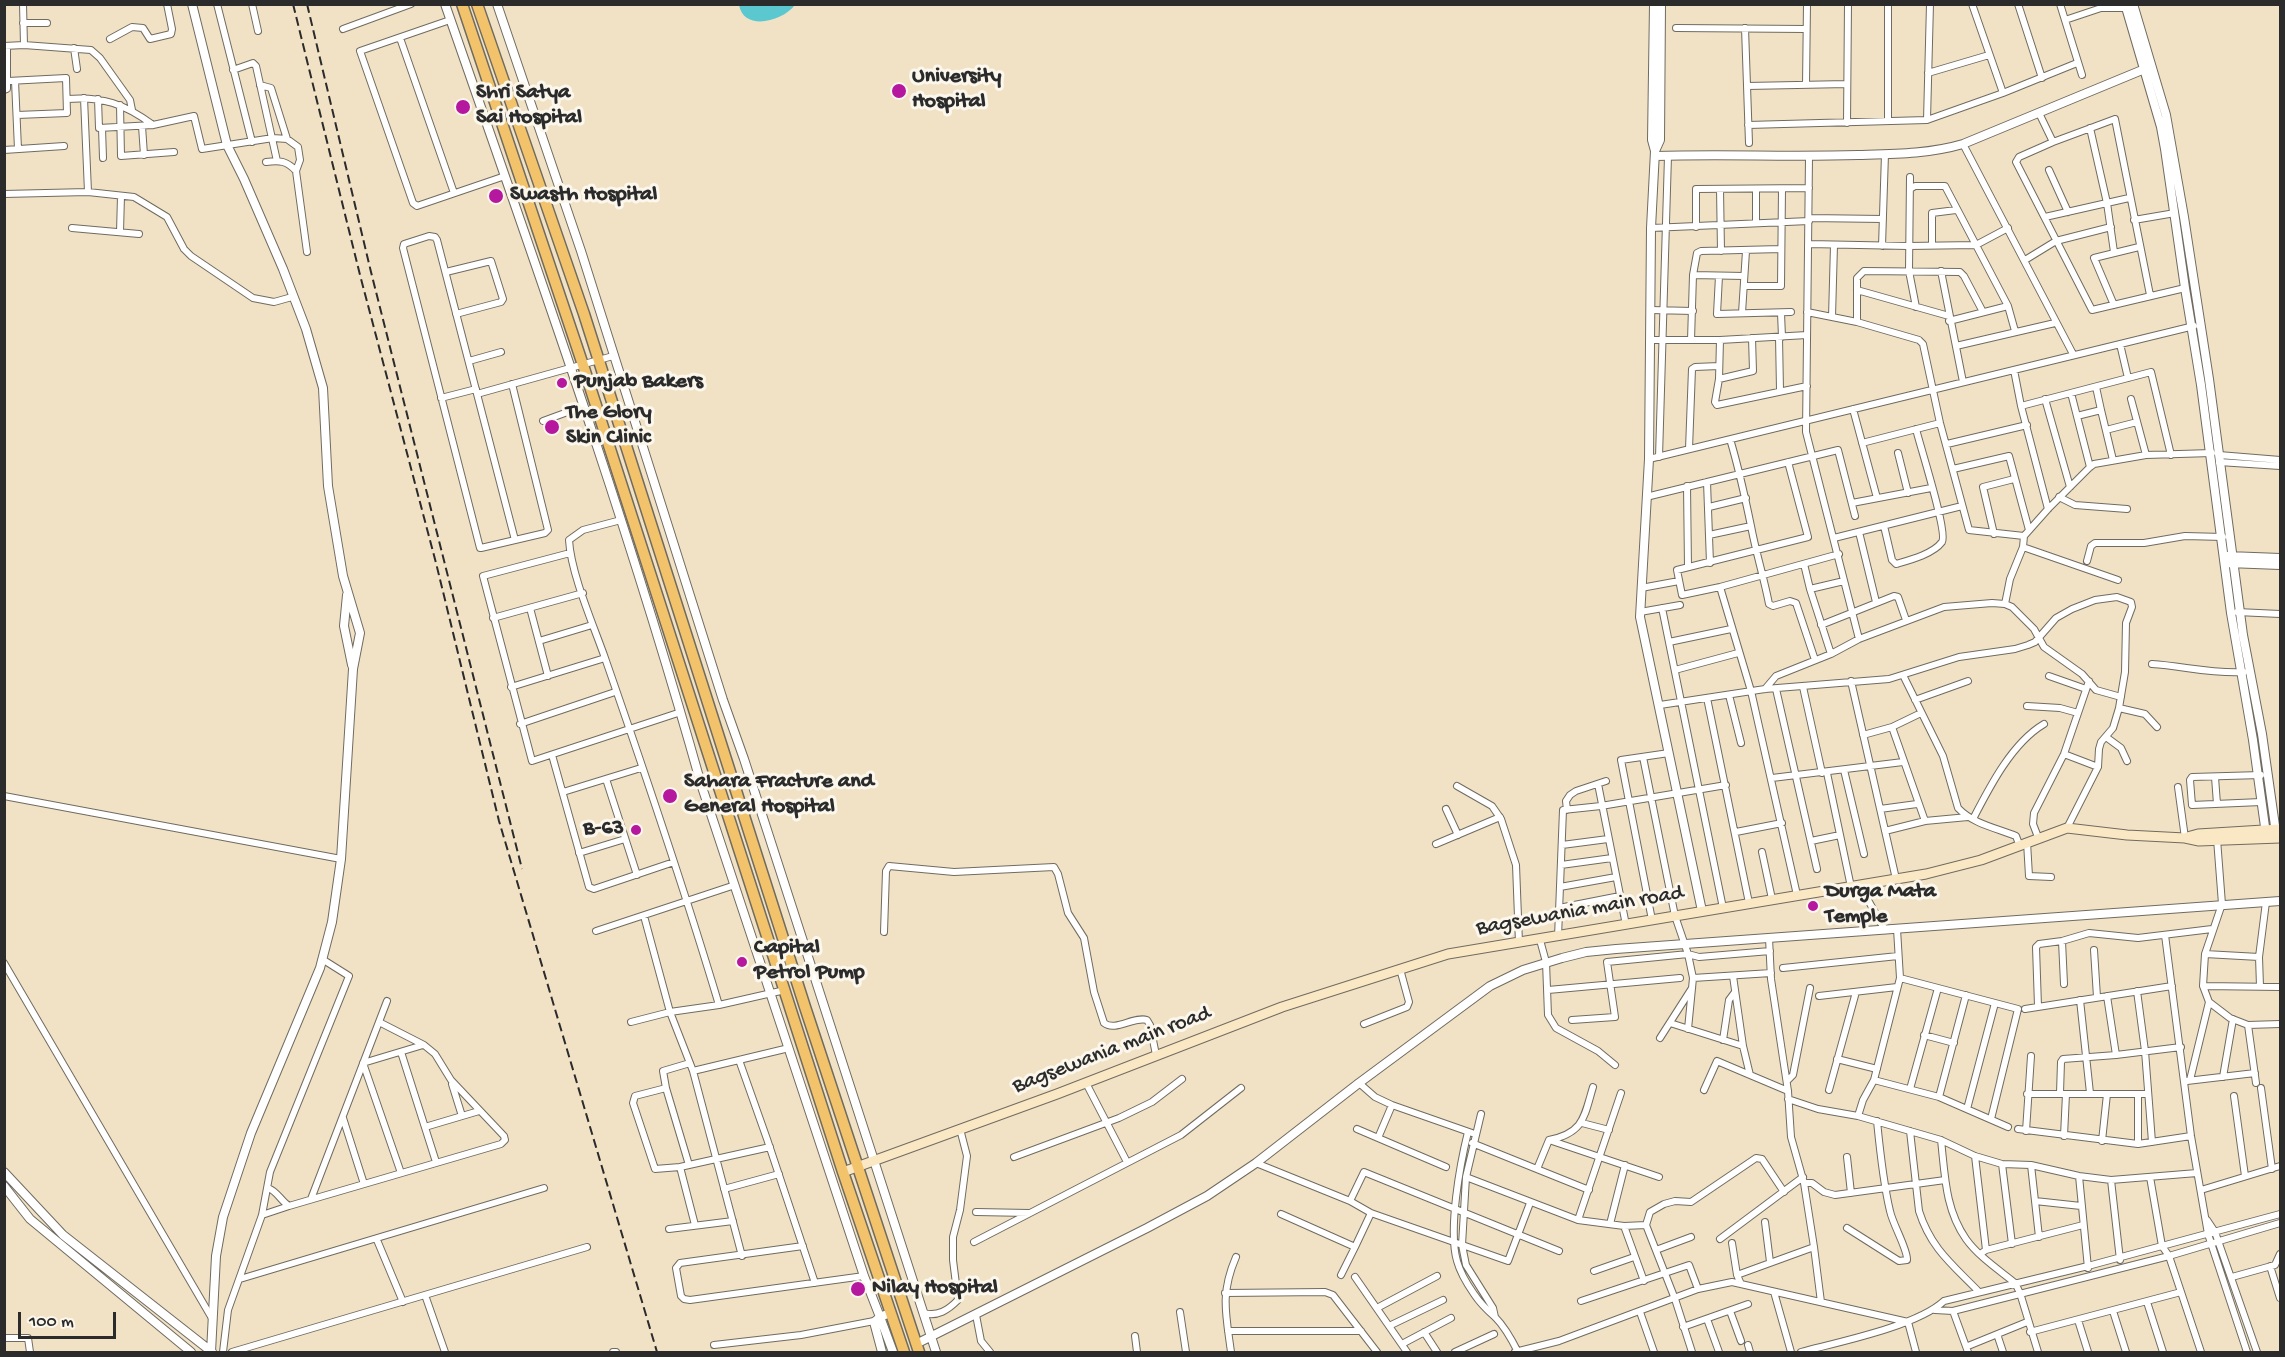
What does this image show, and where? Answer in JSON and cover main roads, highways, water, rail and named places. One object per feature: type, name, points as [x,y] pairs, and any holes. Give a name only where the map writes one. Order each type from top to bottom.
[{"type":"main road","points":[[462,4],[583,365],[842,1168],[882,1317],[904,1353]]},
{"type":"main road","points":[[477,4],[598,360],[917,1348]]},
{"type":"main road","name":"Bagsewania main road","points":[[842,1168],[858,1167],[1086,1083],[1300,1000],[1448,954],[1896,879],[1981,860],[2067,828],[2127,835],[2185,838],[2198,834],[2217,837],[2274,834]]},
{"type":"main road","points":[[828,1168],[842,1168]]},
{"type":"water","points":[[739,4],[795,5],[782,16],[756,21],[748,19],[742,13]]},
{"type":"railway","points":[[293,4],[360,275],[436,563],[499,821],[657,1352]]},
{"type":"railway","points":[[307,4],[371,272],[522,869]]},
{"type":"place","name":"University Hospital","points":[[899,91]]},
{"type":"place","name":"Shri Satya Sai Hospital","points":[[463,107]]},
{"type":"place","name":"Swasth Hospital","points":[[496,196]]},
{"type":"place","name":"Punjab Bakers","points":[[562,383]]},
{"type":"place","name":"The Glory Skin Clinic","points":[[552,427]]},
{"type":"place","name":"Sahara Fracture and General Hospital","points":[[670,796]]},
{"type":"place","name":"B-63","points":[[636,830]]},
{"type":"place","name":"Durga Mata Temple","points":[[1813,906]]},
{"type":"place","name":"Capital Petrol Pump","points":[[742,962]]},
{"type":"place","name":"Nilay Hospital","points":[[858,1289]]}]
